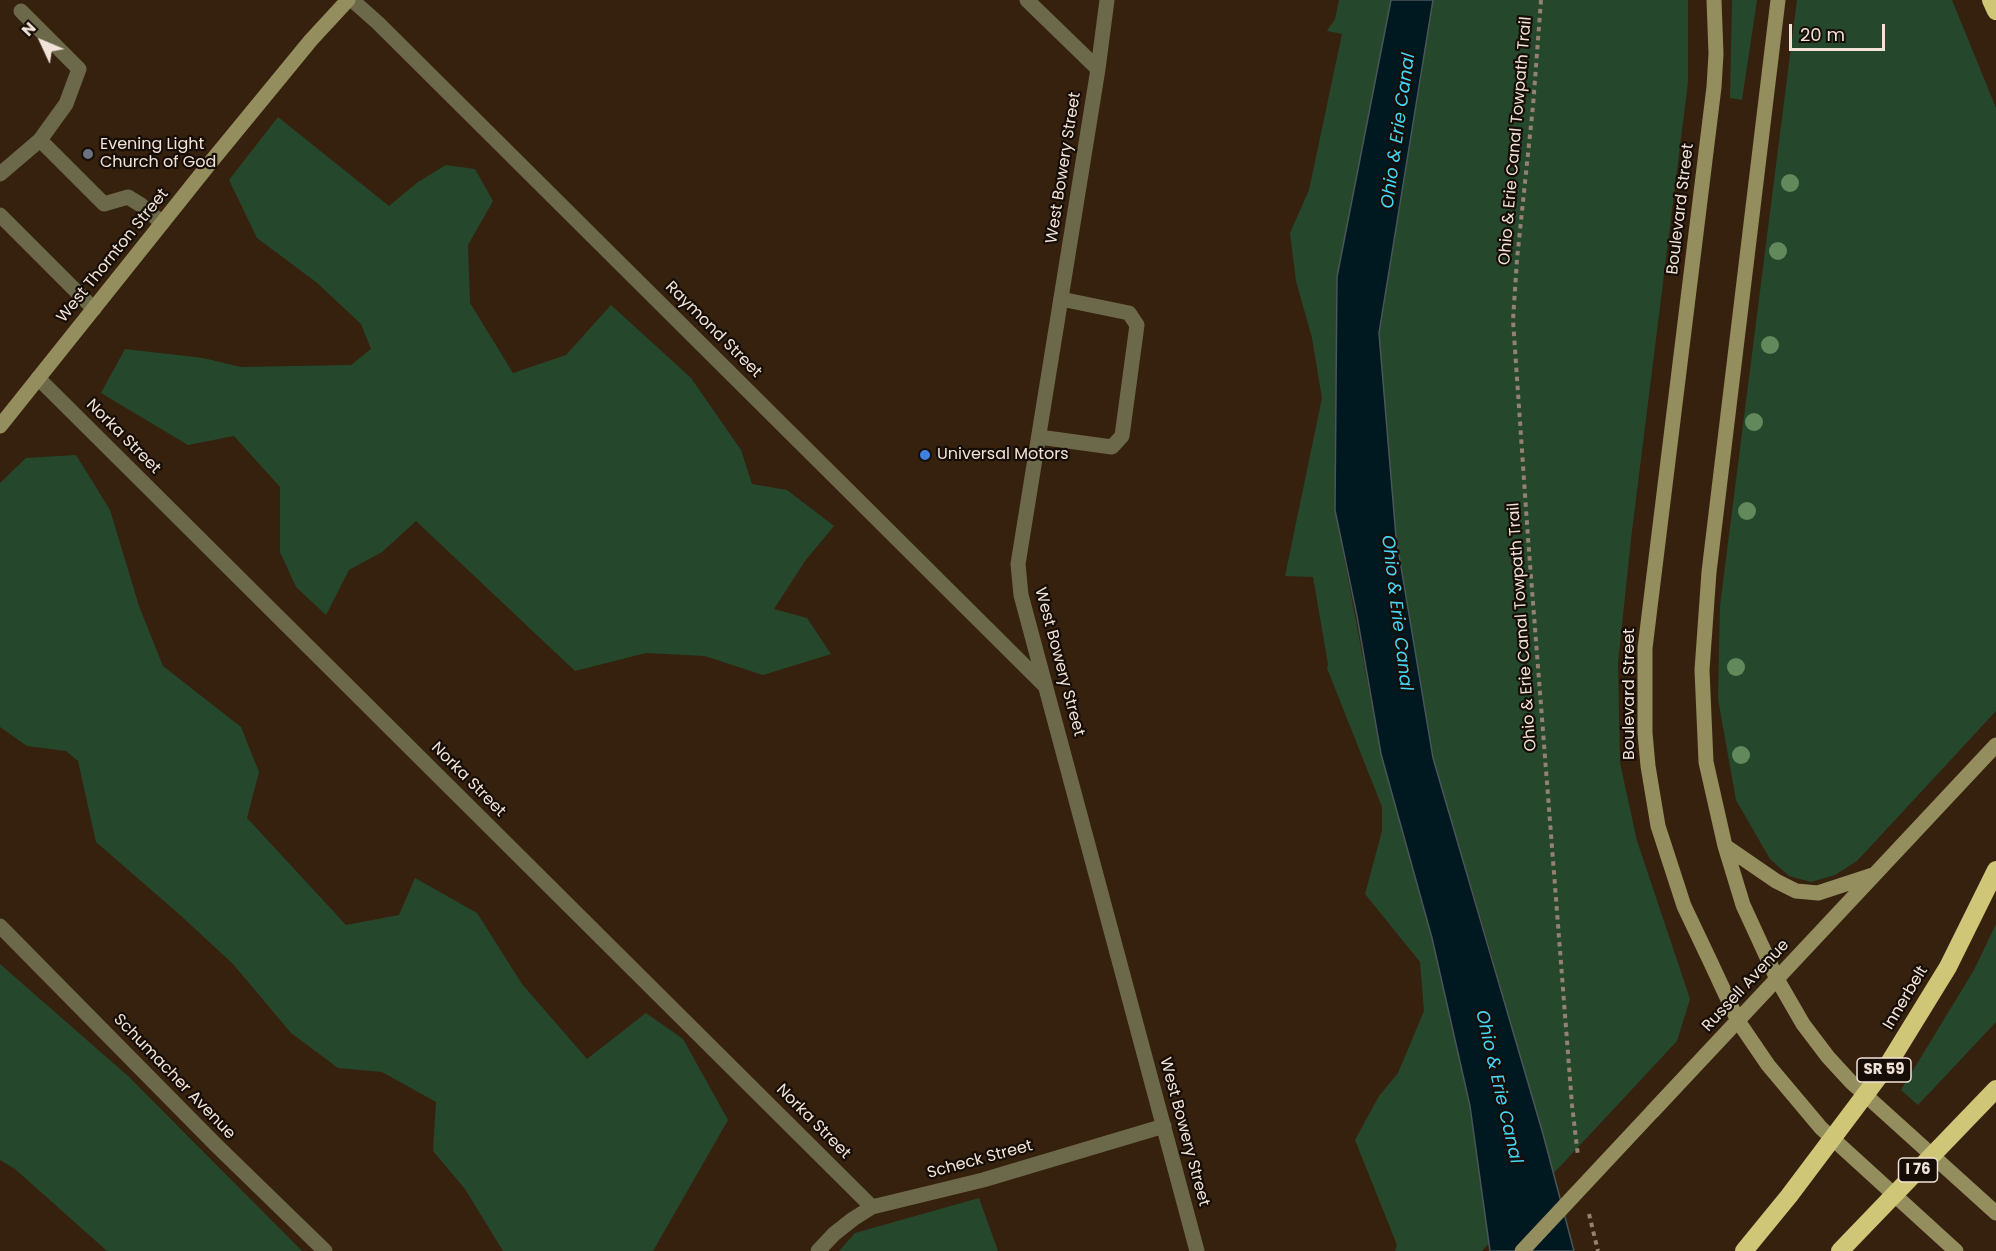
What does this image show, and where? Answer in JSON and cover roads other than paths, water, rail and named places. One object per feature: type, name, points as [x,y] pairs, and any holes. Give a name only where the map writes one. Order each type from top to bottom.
[{"type":"highway","points":[[1991,0],[1996,11]]},
{"type":"highway","name":"Innerbelt","points":[[1744,1251],[1789,1196],[1889,1063],[1948,967],[1996,870]]},
{"type":"highway","name":"I 76","points":[[1840,1251],[1996,1089]]},
{"type":"main road","name":"West Thornton Street","points":[[0,426],[311,40],[350,0]]},
{"type":"main road","name":"Boulevard Street","points":[[1714,0],[1716,54],[1714,87],[1645,648],[1644,734],[1658,826],[1684,906],[1738,1021],[1768,1065],[1821,1128],[1956,1251]]},
{"type":"main road","points":[[1779,0],[1710,560],[1702,670],[1706,762],[1725,846],[1743,905],[1778,979],[1803,1024],[1827,1057],[1860,1090],[1996,1213]]},
{"type":"main road","name":"Russell Avenue","points":[[1522,1251],[1996,746]]},
{"type":"main road","points":[[1725,846],[1776,881],[1796,891],[1818,893],[1876,874]]},
{"type":"street","name":"Raymond Street","points":[[350,0],[387,31],[1046,687]]},
{"type":"street","points":[[1028,0],[1098,69]]},
{"type":"street","name":"West Bowery Street","points":[[1107,0],[1098,69],[1018,564],[1025,616],[1197,1251]]},
{"type":"street","points":[[0,174],[40,140],[66,104],[80,69],[21,11]]},
{"type":"street","points":[[40,140],[104,204],[128,197],[141,204],[162,223]]},
{"type":"street","points":[[0,215],[94,309]]},
{"type":"street","points":[[1039,436],[1112,447],[1122,436],[1137,325],[1129,313],[1061,299]]},
{"type":"street","name":"Norka Street","points":[[38,378],[872,1207]]},
{"type":"street","name":"Schumacher Avenue","points":[[0,926],[216,1145],[325,1251]]},
{"type":"street","name":"Scheck Street","points":[[818,1251],[852,1219],[872,1207],[983,1180],[1164,1126]]},
{"type":"water","name":"Ohio & Erie Canal","points":[[1391,0],[1433,0],[1379,333],[1396,537],[1433,758],[1543,1134],[1574,1251],[1490,1251],[1470,1106],[1432,938],[1381,754],[1357,616],[1335,510],[1337,277]]},
{"type":"place","name":"Evening Light Church of God","points":[[88,154]]},
{"type":"place","name":"Universal Motors","points":[[925,455]]}]
